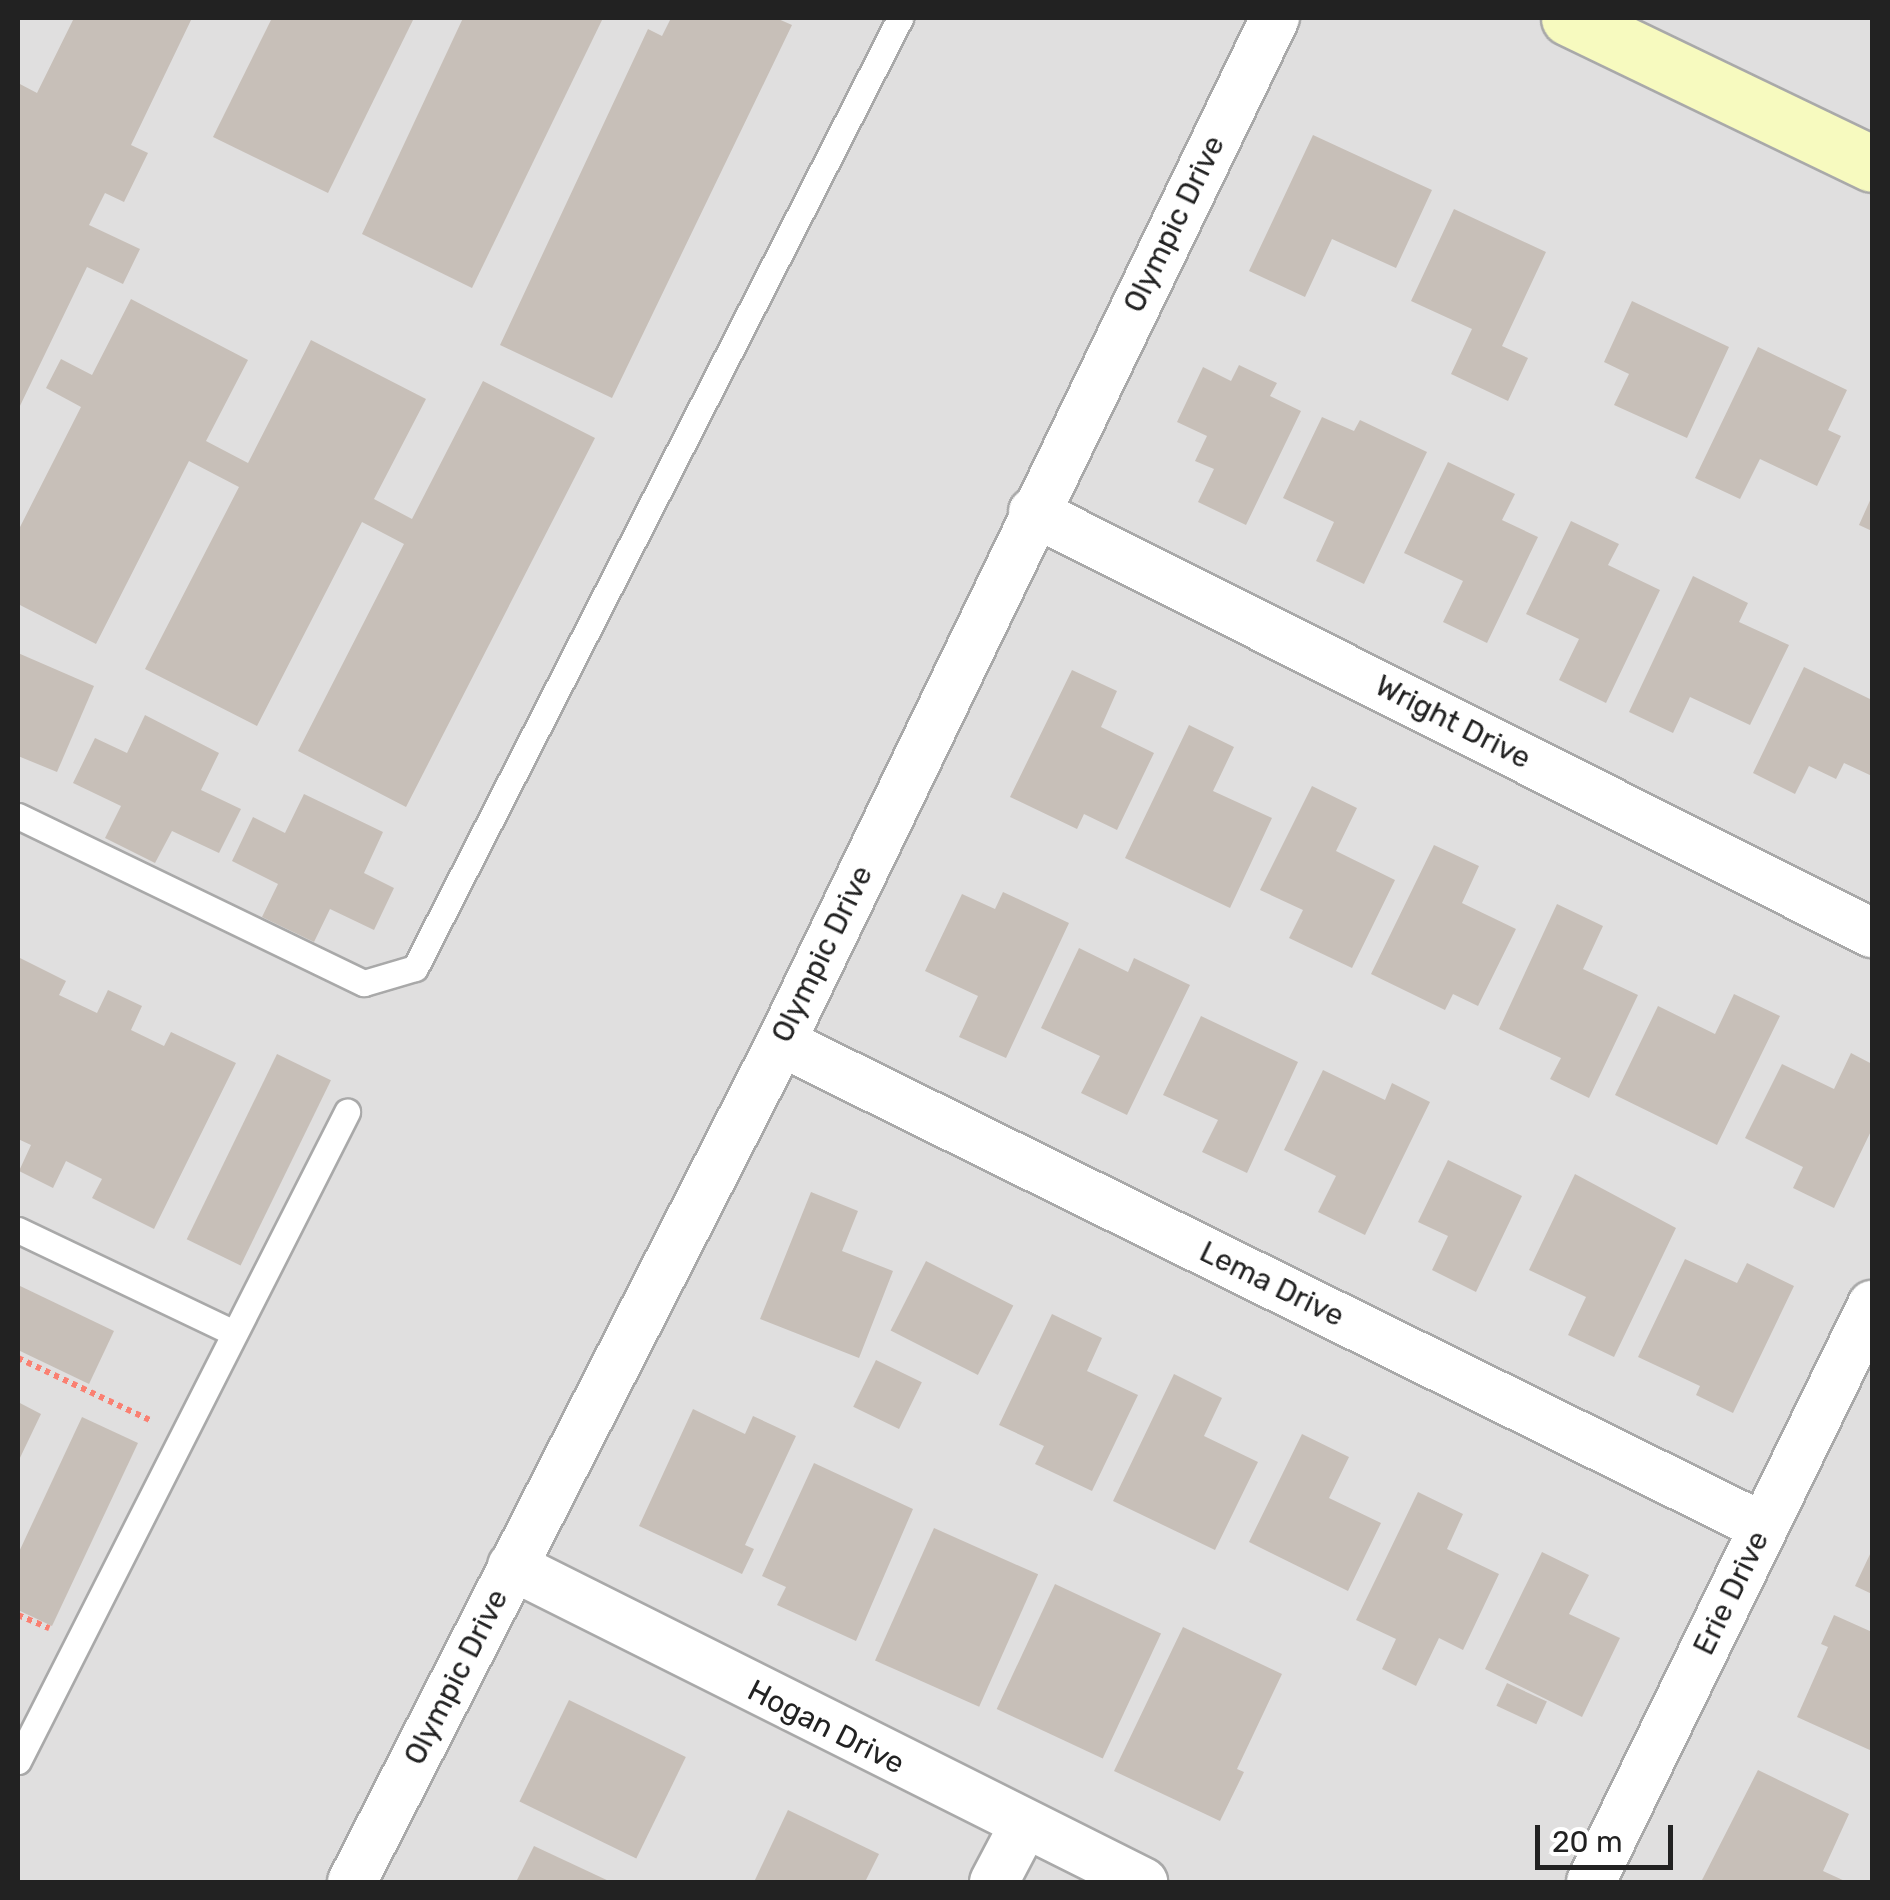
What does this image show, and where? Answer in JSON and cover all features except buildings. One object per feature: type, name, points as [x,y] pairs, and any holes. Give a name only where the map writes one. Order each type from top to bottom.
[{"type":"street","name":"Olympic Drive","points":[[352,1882],[781,1042],[1033,512],[1275,18]]},
{"type":"street","points":[[1569,18],[1872,164]]},
{"type":"street","name":"Wright Drive","points":[[1033,512],[1872,933]]},
{"type":"street","name":"Lema Drive","points":[[781,1042],[1763,1527]]},
{"type":"street","name":"Erie Drive","points":[[1591,1882],[1872,1305]]},
{"type":"street","name":"Hogan Drive","points":[[512,1566],[1143,1882]]},
{"type":"street","points":[[994,1882],[1024,1824]]},
{"type":"lane","points":[[18,816],[364,983],[416,968],[900,18]]},
{"type":"lane","points":[[18,1760],[180,1434],[347,1112]]},
{"type":"lane","points":[[18,1230],[232,1332]]},
{"type":"path","points":[[18,1358],[180,1434]]},
{"type":"shaded area","points":[[18,18],[1872,18],[1872,1882],[18,1882]]}]
